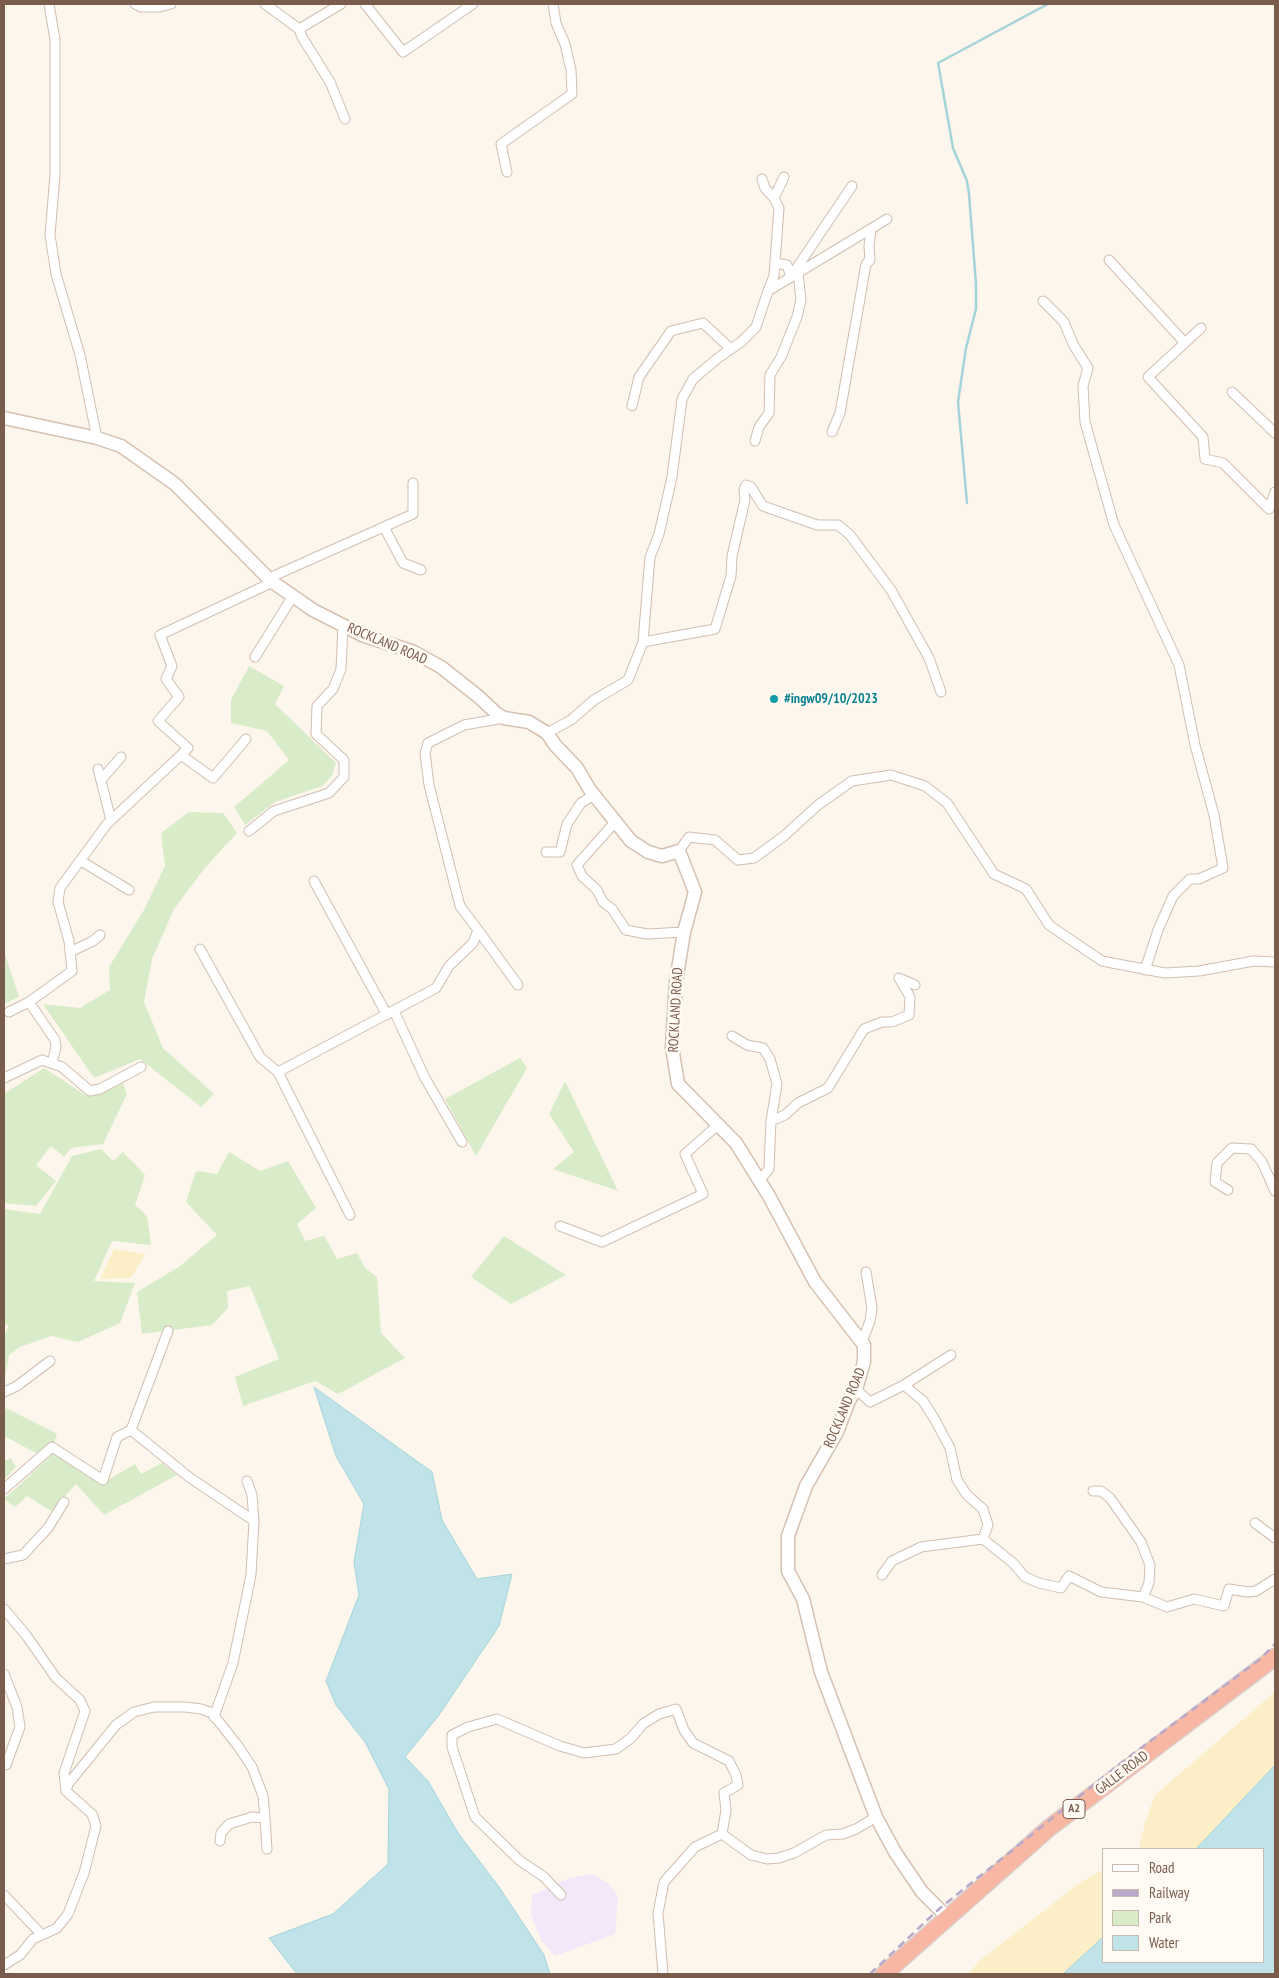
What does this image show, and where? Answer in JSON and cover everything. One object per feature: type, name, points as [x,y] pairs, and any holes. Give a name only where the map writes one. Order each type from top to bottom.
[{"type":"highway","name":"GALLE ROAD","points":[[884,1974],[946,1917],[1049,1828],[1275,1657]]},
{"type":"street","points":[[49,4],[55,40],[55,175],[50,235],[56,274],[80,355],[97,438]]},
{"type":"street","points":[[135,4],[141,7],[160,7],[171,4]]},
{"type":"street","points":[[265,4],[300,29],[302,37],[330,82],[345,120]]},
{"type":"street","points":[[300,29],[341,4]]},
{"type":"street","points":[[365,4],[403,52],[473,4]]},
{"type":"street","points":[[507,172],[502,144],[572,94],[571,70],[565,44],[556,22],[553,4]]},
{"type":"street","points":[[774,198],[784,177]]},
{"type":"street","points":[[547,733],[571,720],[594,700],[628,680],[642,642],[650,557],[659,534],[672,477],[682,399],[693,379],[756,327],[774,276],[780,220],[779,208],[774,198],[765,188],[762,178]]},
{"type":"street","points":[[794,275],[852,186]]},
{"type":"street","points":[[768,291],[887,219]]},
{"type":"street","points":[[832,432],[840,414],[866,264],[870,260],[871,229]]},
{"type":"street","points":[[1109,260],[1185,343]]},
{"type":"street","points":[[755,441],[759,427],[769,413],[770,375],[781,358],[797,317],[801,300],[794,275],[787,265],[776,263]]},
{"type":"street","points":[[1043,301],[1064,322],[1073,344],[1088,368],[1083,386],[1087,431],[1114,525],[1179,665],[1195,745],[1214,815],[1223,868],[1199,879],[1190,879],[1174,896],[1158,930],[1145,970]]},
{"type":"street","points":[[632,406],[639,377],[671,331],[703,324],[731,349]]},
{"type":"street","points":[[1201,328],[1148,377],[1204,437],[1205,459],[1224,463],[1269,509],[1275,492]]},
{"type":"street","points":[[1232,392],[1275,433]]},
{"type":"street","name":"ROCKLAND ROAD","points":[[4,418],[97,438],[121,446],[175,484],[271,580],[293,596],[313,610],[362,635],[414,652],[441,667],[504,718]]},
{"type":"street","points":[[9,1012],[29,1002],[72,971],[70,952],[58,902],[60,888],[112,820],[188,748],[158,721],[179,698],[166,679],[172,666],[160,635],[271,580],[414,514],[412,484]]},
{"type":"street","points":[[642,642],[715,629],[731,576],[732,556],[745,500],[744,490],[746,485],[751,487],[763,506],[817,525],[838,525],[850,535],[891,590],[908,619],[929,658],[941,692]]},
{"type":"street","points":[[384,528],[403,563],[421,570]]},
{"type":"street","points":[[256,657],[293,596]]},
{"type":"street","points":[[249,831],[274,811],[329,792],[344,776],[344,760],[316,734],[317,706],[333,689],[341,669],[343,625]]},
{"type":"street","points":[[518,985],[460,906],[429,785],[425,753],[428,743],[464,725],[504,718],[529,722],[547,733],[555,745],[577,768],[594,795],[631,841],[648,852],[662,856],[679,851],[690,837],[715,840],[738,860],[754,858],[784,836],[818,805],[852,781],[891,776],[925,786],[948,802],[994,874],[1026,889],[1049,925],[1062,936],[1102,961],[1165,973],[1199,971],[1254,961],[1275,962]]},
{"type":"street","points":[[181,755],[213,778],[246,739]]},
{"type":"street","points":[[101,780],[121,757]]},
{"type":"street","points":[[98,769],[112,820]]},
{"type":"street","points":[[546,852],[560,852],[567,824],[581,803],[594,795]]},
{"type":"street","points":[[616,821],[577,865],[582,876],[597,890],[603,902],[612,909],[626,930],[647,934],[684,932]]},
{"type":"street","name":"ROCKLAND ROAD","points":[[679,851],[695,892],[684,932],[676,982],[673,1062],[678,1084],[736,1143],[760,1180],[815,1282],[862,1342],[864,1362],[856,1389],[837,1432],[806,1486],[788,1536],[788,1571],[803,1599],[821,1672],[876,1817],[895,1852],[922,1892],[946,1917]]},
{"type":"street","points":[[81,861],[130,890]]},
{"type":"street","points":[[314,881],[462,1142]]},
{"type":"street","points":[[278,1072],[436,988],[449,966],[473,943],[478,930]]},
{"type":"street","points":[[70,952],[93,941],[100,934]]},
{"type":"street","points":[[200,949],[260,1057],[278,1072],[314,1143],[350,1215],[278,1072]]},
{"type":"street","points":[[771,1121],[784,1115],[798,1103],[828,1088],[864,1029],[882,1022],[892,1022],[909,1016],[910,997],[899,978],[915,985]]},
{"type":"street","points":[[29,1002],[55,1040],[56,1047],[52,1063]]},
{"type":"street","points":[[732,1036],[747,1045],[763,1048],[770,1059],[777,1084],[771,1121],[769,1169],[760,1180]]},
{"type":"street","points":[[4,1078],[42,1060],[62,1066],[90,1091],[100,1089],[141,1067]]},
{"type":"street","points":[[560,1226],[602,1242],[703,1194],[685,1154],[719,1124]]},
{"type":"street","points":[[1228,1190],[1216,1182],[1216,1172],[1217,1163],[1232,1148],[1251,1149],[1262,1162],[1275,1191]]},
{"type":"street","points":[[862,1342],[870,1321],[872,1308],[866,1272]]},
{"type":"street","points":[[4,1488],[52,1447],[103,1480],[117,1437],[131,1430],[168,1331]]},
{"type":"street","points":[[856,1389],[870,1402],[904,1386],[951,1355]]},
{"type":"street","points":[[4,1392],[17,1386],[50,1361]]},
{"type":"street","points":[[904,1386],[923,1401],[934,1418],[950,1448],[954,1470],[962,1489],[983,1509],[988,1525],[983,1539]]},
{"type":"street","points":[[131,1430],[190,1477],[254,1521]]},
{"type":"street","points":[[214,1717],[233,1663],[252,1575],[254,1521],[252,1495],[247,1481]]},
{"type":"street","points":[[1093,1491],[1101,1491],[1110,1498],[1141,1542],[1150,1565],[1149,1582],[1143,1597]]},
{"type":"street","points":[[4,1558],[22,1555],[48,1528],[64,1502]]},
{"type":"street","points":[[1255,1523],[1275,1538]]},
{"type":"street","points":[[882,1575],[892,1561],[921,1547],[983,1539],[1013,1563],[1025,1577],[1039,1583],[1061,1588],[1069,1576],[1101,1592],[1143,1597],[1167,1607],[1194,1599],[1224,1606],[1229,1589],[1248,1592],[1256,1590],[1275,1579]]},
{"type":"street","points":[[4,1609],[56,1678],[80,1700],[85,1711],[64,1774],[66,1791],[92,1814],[96,1826],[84,1873],[68,1914],[57,1928],[33,1939],[20,1955],[4,1965]]},
{"type":"street","points":[[4,1674],[17,1706],[20,1727],[6,1765]]},
{"type":"street","points":[[66,1791],[74,1775],[105,1737],[116,1725],[134,1712],[154,1707],[185,1707],[201,1710],[214,1717],[252,1767],[263,1796],[267,1849]]},
{"type":"street","points":[[561,1895],[544,1877],[519,1860],[475,1817],[453,1752],[452,1735],[468,1727],[497,1719],[560,1746],[584,1753],[616,1749],[631,1738],[643,1724],[659,1714],[676,1709],[684,1730],[693,1743],[730,1761],[736,1775],[738,1785],[724,1794],[726,1810],[722,1834]]},
{"type":"street","points":[[220,1841],[221,1833],[229,1824],[252,1817],[265,1818]]},
{"type":"street","points":[[722,1834],[751,1855],[767,1859],[779,1858],[794,1853],[826,1835],[843,1834],[856,1829],[876,1817]]},
{"type":"street","points":[[663,1974],[658,1913],[664,1882],[695,1847],[722,1834]]},
{"type":"street","points":[[4,1895],[42,1935]]},
{"type":"shaded area","points":[[591,1874],[608,1883],[618,1896],[615,1934],[555,1956],[541,1940],[531,1915],[532,1895],[569,1878]]},
{"type":"green space","points":[[249,666],[284,686],[275,704],[336,763],[332,776],[322,786],[275,802],[245,825],[234,807],[289,760],[267,731],[231,723],[231,700]]},
{"type":"green space","points":[[189,812],[223,813],[237,833],[204,869],[174,909],[152,959],[144,1002],[163,1048],[214,1094],[201,1107],[140,1059],[94,1078],[43,1004],[80,1008],[110,990],[109,967],[144,910],[165,866],[161,833]]},
{"type":"green space","points":[[4,951],[19,997],[4,1004]]},
{"type":"green space","points":[[520,1058],[527,1068],[476,1156],[445,1099]]},
{"type":"green space","points":[[44,1068],[87,1096],[122,1081],[127,1094],[103,1144],[71,1148],[64,1157],[51,1146],[36,1165],[56,1181],[36,1206],[4,1203],[4,1094]]},
{"type":"green space","points":[[565,1081],[618,1191],[553,1169],[574,1152],[549,1114]]},
{"type":"green space","points":[[101,1149],[113,1161],[123,1152],[145,1175],[135,1205],[147,1216],[151,1245],[112,1241],[94,1281],[135,1283],[120,1323],[78,1342],[51,1336],[20,1347],[9,1355],[4,1385],[4,1336],[9,1326],[4,1323],[4,1209],[40,1214],[72,1156]]},
{"type":"green space","points":[[229,1152],[260,1171],[288,1161],[316,1208],[297,1224],[305,1241],[324,1236],[337,1259],[357,1253],[365,1268],[377,1277],[381,1333],[405,1358],[338,1394],[315,1381],[243,1406],[235,1377],[279,1359],[250,1286],[227,1291],[228,1308],[212,1325],[142,1334],[137,1292],[180,1266],[217,1235],[186,1202],[196,1171],[217,1174]]},
{"type":"green space","points":[[504,1236],[566,1275],[511,1304],[471,1277]]},
{"type":"green space","points":[[6,1408],[57,1434],[55,1441],[36,1453],[6,1437],[4,1440],[4,1412]]},
{"type":"green space","points":[[54,1453],[101,1484],[135,1464],[141,1474],[162,1463],[177,1475],[104,1515],[76,1484],[51,1511],[27,1496],[15,1507],[4,1499]]},
{"type":"green space","points":[[11,1458],[16,1467],[4,1480],[4,1461]]},
{"type":"sand","points":[[114,1249],[145,1254],[131,1278],[100,1279]]},
{"type":"sand","points":[[1275,1692],[1275,1765],[1197,1848],[1139,1848],[1145,1823],[1155,1795]]},
{"type":"sand","points":[[1102,1871],[1102,1938],[1063,1974],[969,1974],[979,1961],[1081,1882]]},
{"type":"water","points":[[314,1387],[432,1472],[442,1520],[477,1579],[512,1574],[499,1626],[439,1715],[405,1757],[428,1781],[458,1833],[499,1887],[544,1955],[550,1974],[297,1974],[269,1938],[333,1914],[388,1864],[389,1789],[365,1742],[336,1705],[326,1681],[359,1595],[354,1562],[364,1504],[336,1456]]},
{"type":"water","points":[[1275,1765],[1275,1974],[1063,1974],[1102,1938],[1102,1963],[1264,1963],[1264,1848],[1197,1848]]},
{"type":"waterway","points":[[967,503],[958,402],[966,348],[976,309],[976,284],[967,181],[953,148],[938,63],[1048,4]]},
{"type":"railway","points":[[870,1974],[939,1909],[1121,1763],[1259,1660],[1275,1644]]},
{"type":"place","name":"#ingw09/10/2023","points":[[774,699]]}]
